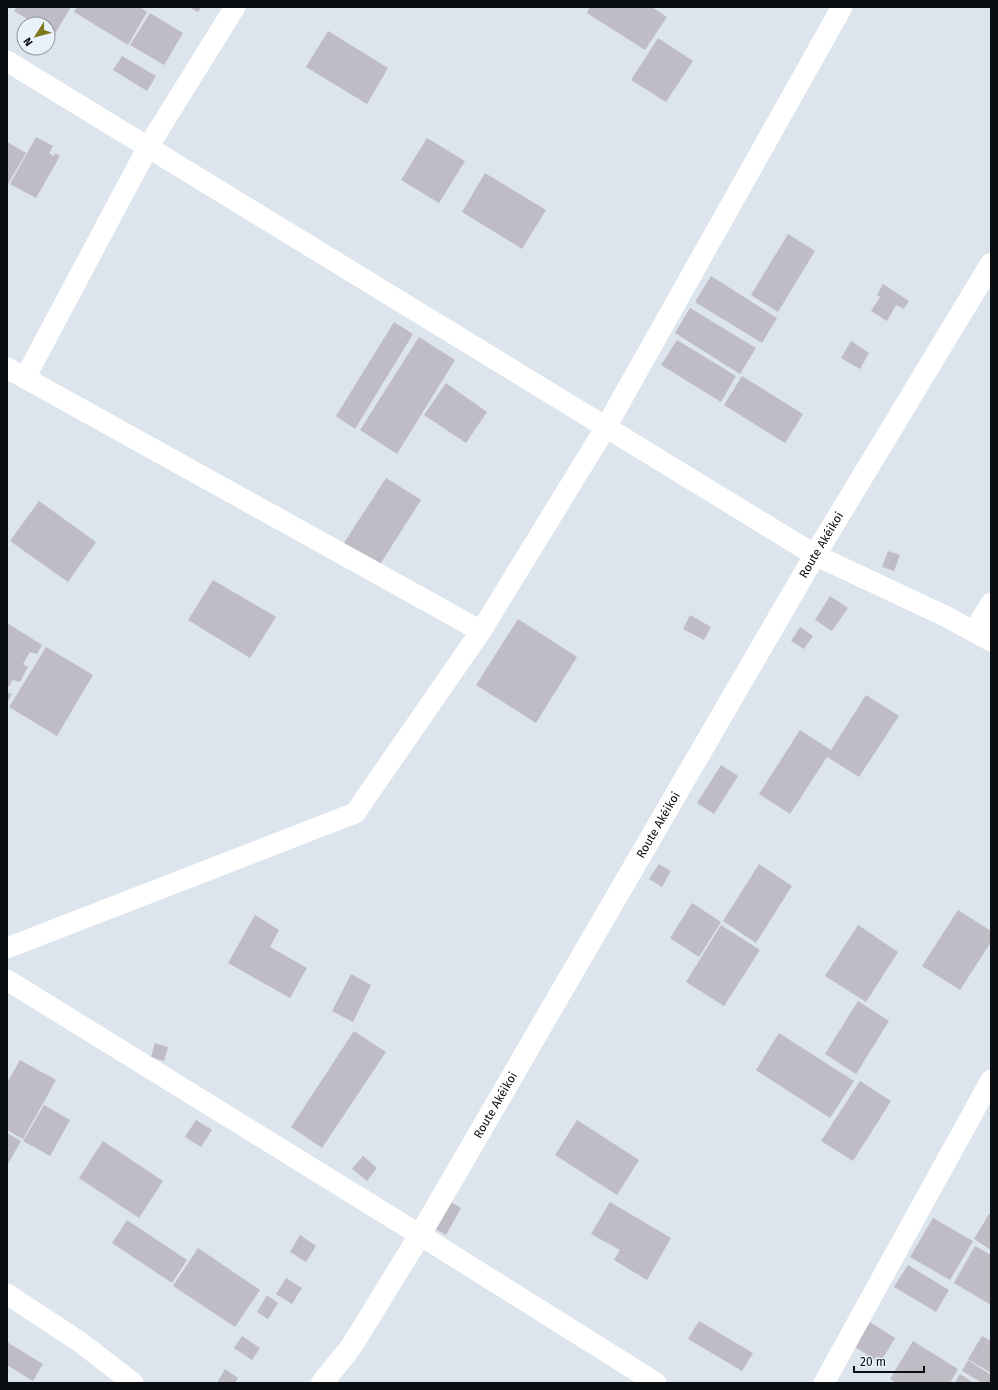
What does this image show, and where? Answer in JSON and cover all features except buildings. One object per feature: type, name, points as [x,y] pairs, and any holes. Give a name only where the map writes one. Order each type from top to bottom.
[{"type":"street","points":[[235,7],[148,148],[16,373],[481,632]]},
{"type":"street","points":[[7,948],[354,813],[481,632],[606,427],[842,7]]},
{"type":"street","points":[[7,61],[815,555],[983,636],[991,603]]},
{"type":"street","name":"Route Akéikoi","points":[[322,1383],[351,1347],[420,1235],[815,555],[991,264]]},
{"type":"street","points":[[7,980],[420,1235],[656,1383]]},
{"type":"street","points":[[824,1383],[991,1080]]},
{"type":"street","points":[[7,1294],[80,1342],[133,1383]]}]
